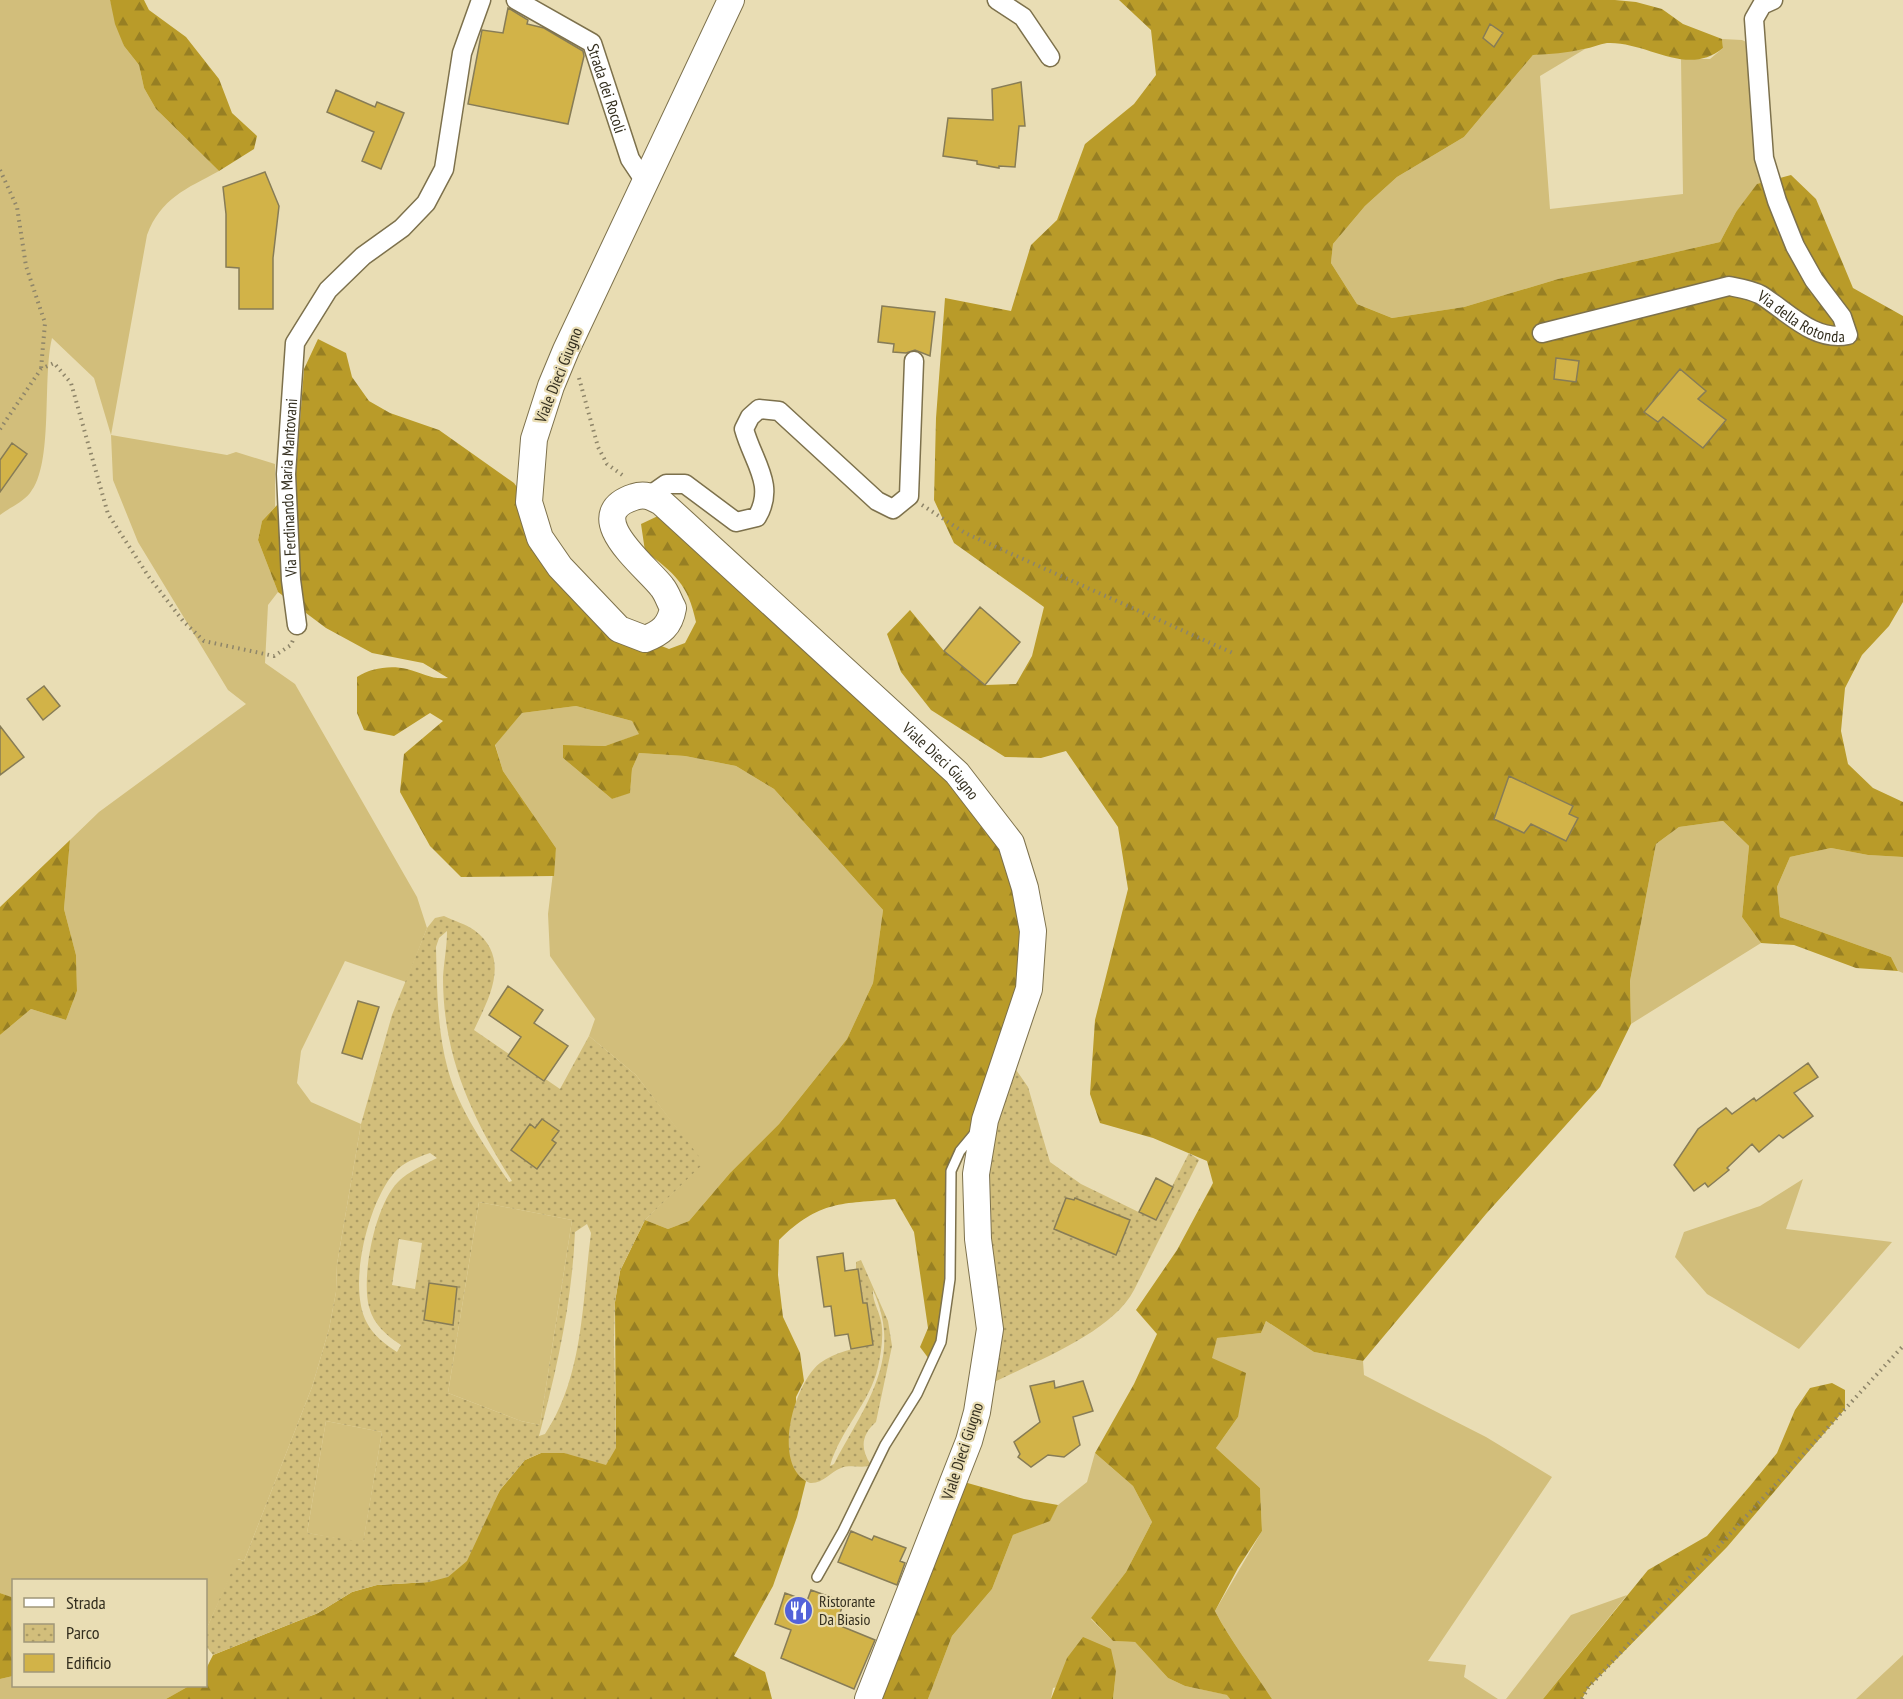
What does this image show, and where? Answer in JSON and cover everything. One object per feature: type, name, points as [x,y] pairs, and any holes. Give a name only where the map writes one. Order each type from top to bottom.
[{"type":"main road","name":"Viale Dieci Giugno","points":[[731,0],[644,180],[551,386],[534,439],[529,502],[540,538],[560,567],[619,629],[645,639],[657,635],[666,627],[673,608],[663,588],[626,548],[612,527],[614,516],[628,499],[649,496],[661,502],[957,773],[1011,843],[1025,888],[1033,930],[1029,988],[986,1119],[976,1174],[978,1239],[990,1329],[977,1412],[969,1441],[868,1699]]},
{"type":"street","name":"Via Ferdinando Maria Mantovani","points":[[297,625],[291,580],[286,474],[295,343],[328,290],[363,256],[402,228],[426,204],[444,170],[462,53],[481,0]]},
{"type":"street","name":"Strada dei Rocoli","points":[[516,0],[592,43],[630,159],[644,180]]},
{"type":"street","points":[[997,0],[1023,17],[1050,57]]},
{"type":"street","name":"Via della Rotonda","points":[[1542,333],[1729,286],[1758,293],[1814,332],[1832,338],[1848,335],[1842,316],[1814,280],[1795,246],[1777,201],[1764,158],[1754,20],[1762,5],[1773,0]]},
{"type":"street","points":[[909,496],[914,361]]},
{"type":"street","name":"Viale Dieci Giugno","points":[[649,496],[666,484],[686,484],[736,522],[757,516],[765,503],[766,489],[744,429],[750,417],[759,409],[779,411],[877,501],[893,509],[909,496]]},
{"type":"lane","name":"Viale Dieci Giugno","points":[[817,1577],[843,1531],[885,1444],[917,1394],[941,1342],[950,1279],[951,1171],[960,1150],[986,1119]]},
{"type":"path","points":[[0,170],[17,207],[26,266],[45,323],[41,369],[0,429]]},
{"type":"path","points":[[569,344],[607,464],[649,496]]},
{"type":"path","points":[[41,369],[54,363],[71,382],[108,514],[149,576],[183,621],[204,640],[274,656],[291,645],[297,625]]},
{"type":"path","points":[[909,496],[965,533],[1034,562],[1234,654]]},
{"type":"path","points":[[1582,1699],[1588,1688],[1903,1346]]},
{"type":"green space","points":[[0,0],[110,0],[124,46],[139,65],[144,88],[156,109],[219,171],[185,189],[167,203],[153,222],[147,235],[111,435],[94,378],[52,338],[49,355],[45,442],[37,480],[27,496],[0,515]]},
{"type":"green space","points":[[110,0],[144,0],[149,10],[186,37],[219,79],[232,113],[257,136],[254,149],[219,171],[156,109],[144,88],[139,65],[124,46],[115,24]]},
{"type":"green space","points":[[1119,0],[1615,0],[1636,2],[1662,9],[1683,24],[1722,39],[1723,48],[1709,56],[1695,60],[1666,56],[1622,44],[1607,43],[1571,51],[1533,55],[1464,137],[1397,177],[1365,206],[1333,244],[1331,263],[1357,304],[1392,318],[1464,307],[1558,279],[1720,242],[1736,212],[1757,184],[1791,175],[1816,199],[1853,288],[1903,316],[1903,602],[1889,626],[1862,655],[1845,688],[1841,731],[1848,764],[1873,788],[1903,802],[1903,857],[1868,855],[1831,848],[1790,857],[1777,887],[1780,917],[1891,957],[1898,971],[1856,968],[1794,945],[1761,943],[1742,917],[1749,846],[1723,821],[1679,827],[1656,844],[1630,981],[1631,1024],[1600,1087],[1486,1214],[1363,1361],[1314,1352],[1266,1321],[1261,1333],[1217,1338],[1212,1358],[1246,1373],[1238,1417],[1216,1448],[1260,1488],[1262,1531],[1238,1568],[1215,1611],[1272,1699],[1230,1699],[1227,1695],[1185,1686],[1168,1678],[1135,1642],[1113,1641],[1091,1618],[1126,1572],[1152,1522],[1133,1486],[1095,1453],[1134,1384],[1157,1334],[1136,1310],[1177,1250],[1213,1183],[1207,1161],[1153,1138],[1100,1123],[1090,1094],[1095,1020],[1128,889],[1118,827],[1066,751],[1041,758],[1005,757],[931,710],[901,672],[887,634],[910,610],[944,651],[985,685],[1016,684],[1032,656],[1044,607],[954,543],[934,500],[936,418],[945,298],[1011,311],[1031,245],[1057,220],[1085,144],[1134,104],[1156,75],[1151,30]]},
{"type":"green space","points":[[1722,39],[1742,40],[1757,47],[1770,180],[1736,212],[1720,242],[1558,279],[1464,307],[1392,318],[1357,304],[1331,263],[1333,244],[1365,206],[1397,177],[1464,137],[1533,55],[1585,49],[1540,76],[1550,209],[1683,194],[1681,59],[1710,59],[1723,48]]},
{"type":"green space","points":[[318,339],[346,353],[352,377],[369,401],[390,413],[439,430],[514,483],[619,629],[669,649],[685,643],[696,622],[689,598],[679,581],[645,551],[641,524],[658,516],[686,526],[1011,843],[1033,931],[1010,1051],[951,1171],[946,1319],[932,1363],[920,1347],[928,1328],[914,1232],[895,1199],[832,1206],[807,1217],[779,1240],[778,1275],[783,1317],[800,1353],[804,1381],[796,1397],[797,1470],[806,1481],[797,1517],[773,1586],[734,1656],[765,1672],[772,1699],[166,1699],[187,1687],[207,1687],[207,1667],[213,1655],[318,1613],[352,1592],[377,1585],[429,1582],[482,1524],[500,1490],[525,1460],[541,1453],[616,1448],[615,1302],[620,1271],[645,1220],[668,1229],[689,1221],[730,1173],[779,1124],[847,1039],[873,983],[883,910],[774,789],[736,766],[685,756],[639,753],[632,769],[630,793],[612,799],[563,758],[563,745],[605,746],[639,734],[632,721],[576,706],[522,713],[495,745],[503,771],[556,848],[554,876],[461,877],[430,846],[400,792],[404,754],[443,721],[430,713],[394,736],[364,730],[357,713],[357,677],[374,669],[394,667],[432,677],[448,678],[423,663],[372,653],[326,628],[278,592],[258,540],[262,521],[295,486],[304,369]]},
{"type":"green space","points":[[111,435],[227,455],[236,452],[275,464],[275,507],[262,521],[258,540],[278,592],[268,605],[265,663],[295,684],[417,897],[427,928],[406,982],[345,961],[301,1051],[297,1083],[311,1102],[361,1124],[337,1264],[336,1292],[329,1329],[312,1387],[244,1561],[238,1559],[207,1628],[207,1579],[12,1579],[12,1598],[0,1593],[0,1035],[31,1009],[66,1020],[77,991],[76,955],[64,909],[70,840],[99,812],[246,704],[228,690],[138,542],[113,480]]},
{"type":"green space","points":[[576,706],[632,721],[640,734],[605,746],[563,745],[563,758],[612,799],[630,792],[632,769],[639,753],[685,756],[736,766],[774,789],[883,910],[873,983],[847,1039],[779,1124],[730,1173],[689,1221],[668,1229],[645,1220],[703,1163],[636,1075],[589,1036],[595,1019],[550,956],[548,914],[556,848],[503,771],[495,744],[522,713]]},
{"type":"green space","points":[[1723,821],[1749,846],[1742,917],[1761,943],[1631,1024],[1630,981],[1656,844],[1679,827]]},
{"type":"green space","points":[[70,840],[64,909],[76,955],[77,991],[66,1020],[31,1009],[0,1035],[0,907]]},
{"type":"green space","points":[[1831,848],[1868,855],[1903,857],[1903,973],[1898,971],[1891,957],[1780,917],[1777,887],[1790,857]]},
{"type":"green space","points":[[444,916],[474,930],[486,941],[492,953],[495,966],[491,992],[474,1030],[560,1089],[589,1036],[636,1075],[704,1163],[645,1220],[620,1271],[615,1302],[614,1338],[616,1448],[606,1465],[564,1453],[541,1453],[525,1460],[500,1490],[467,1561],[448,1577],[429,1582],[377,1585],[352,1592],[318,1613],[213,1655],[207,1647],[207,1628],[237,1559],[244,1561],[312,1387],[329,1329],[336,1292],[337,1264],[361,1124],[392,1015],[427,928],[435,918]],"holes":[[[447,931],[443,977],[444,1006],[454,1059],[472,1109],[512,1181],[509,1182],[466,1114],[453,1085],[444,1055],[438,1009],[436,947],[439,938]],[[430,1153],[437,1158],[407,1175],[390,1193],[377,1223],[369,1260],[367,1278],[369,1307],[381,1329],[401,1345],[397,1352],[376,1336],[367,1323],[361,1307],[359,1289],[363,1246],[376,1204],[394,1173],[406,1163]],[[479,1202],[572,1220],[540,1425],[521,1421],[448,1393]],[[587,1224],[591,1233],[579,1337],[567,1387],[558,1411],[545,1434],[539,1436],[563,1335],[571,1284],[575,1232]],[[399,1239],[422,1243],[415,1289],[392,1285]],[[429,1283],[457,1287],[452,1325],[424,1320]],[[326,1421],[382,1432],[363,1542],[307,1533]]]},
{"type":"green space","points":[[1014,1067],[1028,1087],[1050,1162],[1081,1184],[1155,1220],[1189,1153],[1199,1160],[1134,1290],[1123,1306],[1108,1320],[1070,1345],[990,1384],[979,1183]],"holes":[[[1066,1198],[1074,1200],[1075,1198],[1127,1227],[1115,1255],[1054,1229]]]},
{"type":"green space","points":[[1803,1179],[1786,1229],[1892,1242],[1799,1349],[1707,1294],[1675,1257],[1684,1232],[1760,1206]]},
{"type":"green space","points":[[479,1202],[572,1220],[540,1425],[521,1421],[448,1393]]},
{"type":"green space","points":[[861,1260],[888,1321],[892,1346],[876,1422],[867,1432],[864,1442],[865,1453],[871,1465],[841,1468],[819,1482],[810,1483],[798,1474],[791,1460],[789,1443],[790,1424],[802,1388],[810,1373],[826,1359],[845,1351],[873,1345],[867,1303],[863,1303],[856,1262]],"holes":[[[873,1290],[881,1315],[884,1338],[877,1381],[858,1422],[834,1464],[830,1466],[841,1440],[869,1393],[878,1367],[882,1327]]]},
{"type":"green space","points":[[1266,1321],[1314,1352],[1363,1361],[1364,1375],[1486,1437],[1552,1477],[1428,1661],[1466,1665],[1464,1677],[1498,1699],[1272,1699],[1228,1634],[1215,1611],[1262,1531],[1260,1488],[1216,1448],[1238,1417],[1211,1358],[1216,1338],[1261,1333]]},
{"type":"green space","points":[[1832,1383],[1845,1390],[1845,1409],[1727,1547],[1588,1688],[1582,1699],[1543,1699],[1648,1570],[1707,1536],[1750,1486],[1777,1453],[1795,1410],[1810,1388]]},
{"type":"green space","points":[[326,1421],[382,1432],[363,1543],[307,1533]]},
{"type":"green space","points":[[1095,1453],[1133,1486],[1152,1522],[1126,1572],[1091,1619],[1113,1641],[1135,1642],[1168,1678],[1185,1686],[1228,1695],[1230,1699],[1113,1699],[1116,1671],[1053,1688],[1051,1699],[928,1699],[952,1636],[992,1589],[1013,1535],[1050,1520],[1058,1505],[1087,1482]]},
{"type":"green space","points":[[964,1482],[1024,1499],[1058,1505],[1050,1521],[1013,1535],[992,1589],[952,1636],[928,1699],[880,1699]]},
{"type":"green space","points":[[0,1593],[12,1597],[12,1676],[0,1679]]},
{"type":"green space","points":[[1627,1595],[1543,1699],[1506,1699],[1571,1615]]},
{"type":"green space","points":[[1083,1637],[1111,1649],[1116,1671],[1113,1699],[1051,1699],[1067,1658]]},
{"type":"green space","points":[[1903,1655],[1903,1699],[1856,1699]]},
{"type":"green space","points":[[12,1676],[12,1687],[187,1687],[166,1699],[0,1699],[0,1679]]},
{"type":"building","points":[[508,8],[528,20],[527,24],[544,28],[583,51],[584,56],[568,124],[468,104],[482,30],[503,33]]},
{"type":"building","points":[[1490,24],[1503,33],[1494,47],[1483,38]]},
{"type":"building","points":[[1021,82],[1025,126],[1019,126],[1015,167],[999,166],[999,168],[977,164],[977,161],[943,156],[948,118],[993,120],[992,89]]},
{"type":"building","points":[[336,90],[375,107],[377,102],[404,113],[381,169],[362,161],[374,132],[327,112]]},
{"type":"building","points":[[265,172],[279,206],[273,258],[273,309],[239,309],[239,268],[226,267],[226,214],[223,187]]},
{"type":"building","points":[[882,306],[935,312],[930,356],[915,350],[906,353],[893,352],[894,344],[878,342]]},
{"type":"building","points":[[1556,358],[1579,361],[1576,382],[1554,379]]},
{"type":"building","points":[[1680,369],[1706,391],[1698,399],[1726,420],[1703,448],[1663,417],[1658,422],[1644,412]]},
{"type":"building","points":[[12,443],[27,454],[0,492],[0,460]]},
{"type":"building","points":[[980,607],[1020,642],[985,685],[944,651]]},
{"type":"building","points":[[44,686],[60,706],[43,720],[27,699]]},
{"type":"building","points":[[0,726],[24,757],[0,775]]},
{"type":"building","points":[[1509,776],[1573,806],[1569,814],[1578,818],[1566,841],[1531,824],[1524,833],[1494,819]]},
{"type":"building","points":[[508,986],[543,1010],[534,1023],[568,1046],[544,1081],[508,1056],[521,1037],[489,1015]]},
{"type":"building","points":[[358,1001],[379,1007],[362,1059],[342,1053]]},
{"type":"building","points":[[1808,1063],[1818,1077],[1794,1093],[1813,1116],[1783,1138],[1779,1135],[1759,1152],[1752,1144],[1727,1168],[1729,1170],[1708,1187],[1705,1183],[1694,1191],[1674,1165],[1698,1129],[1726,1108],[1732,1114],[1754,1098],[1756,1101]]},
{"type":"building","points":[[542,1119],[559,1131],[552,1140],[556,1143],[537,1169],[511,1150],[530,1124],[535,1128]]},
{"type":"building","points":[[1156,1178],[1173,1187],[1156,1220],[1139,1212]]},
{"type":"building","points":[[1066,1198],[1074,1200],[1075,1198],[1130,1220],[1116,1255],[1054,1229]]},
{"type":"building","points":[[843,1253],[845,1271],[858,1269],[863,1303],[867,1303],[873,1345],[851,1349],[848,1334],[835,1336],[831,1306],[824,1307],[817,1257]]},
{"type":"building","points":[[429,1283],[457,1287],[453,1325],[424,1320]]},
{"type":"building","points":[[1054,1381],[1055,1388],[1083,1381],[1093,1411],[1073,1417],[1080,1445],[1064,1457],[1048,1455],[1031,1467],[1018,1457],[1020,1454],[1014,1442],[1040,1422],[1030,1386]]},
{"type":"building","points":[[851,1531],[872,1540],[874,1536],[906,1548],[900,1561],[905,1563],[897,1585],[838,1562]]},
{"type":"building","points":[[811,1590],[844,1602],[836,1624],[875,1640],[854,1689],[781,1658],[791,1630],[775,1624],[785,1593],[807,1601]]},
{"type":"place","name":"Ristorante Da Biasio","points":[[798,1610]]}]
